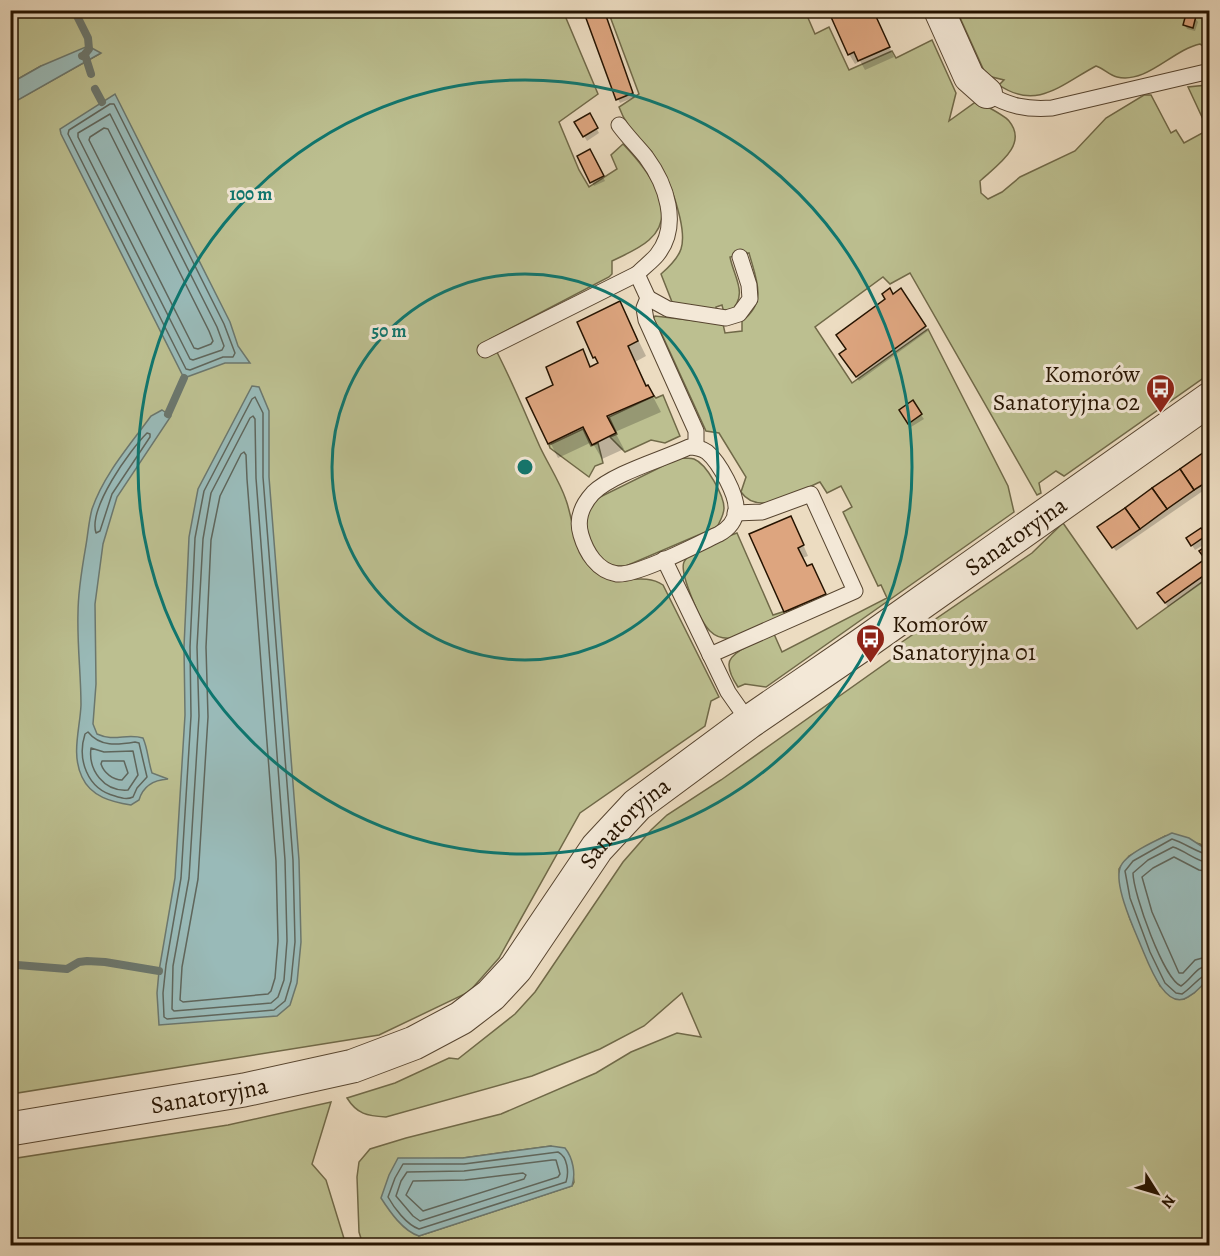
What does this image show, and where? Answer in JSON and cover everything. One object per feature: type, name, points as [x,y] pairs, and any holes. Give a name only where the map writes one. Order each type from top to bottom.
[{"type":"street","points":[[939,10],[969,77],[987,93]]},
{"type":"street","name":"Sanatoryjna","points":[[10,1129],[288,1082],[363,1063],[393,1052],[444,1028],[478,1006],[516,968],[597,848],[626,815],[660,786],[1209,399]]},
{"type":"lane","points":[[987,93],[1017,107],[1044,109],[1071,105],[1209,71]]},
{"type":"lane","points":[[485,350],[637,274],[657,255],[663,245],[669,234],[671,218],[665,193],[653,168],[619,125]]},
{"type":"lane","points":[[637,274],[648,298],[668,309],[726,318],[734,317],[750,299],[750,285],[740,257]]},
{"type":"lane","points":[[648,298],[644,308],[646,320],[696,431],[696,447]]},
{"type":"lane","points":[[689,447],[696,447],[708,453],[721,470],[732,491],[736,506],[735,513],[725,530],[664,559],[625,574],[606,570],[594,561],[579,529],[580,513],[588,499],[608,483],[689,447]]},
{"type":"lane","points":[[710,655],[855,591],[812,495],[762,512],[735,513]]},
{"type":"lane","points":[[664,559],[728,692],[749,722]]},
{"type":"green space","points":[[11,11],[563,11],[598,94],[559,122],[579,170],[589,187],[617,169],[611,155],[623,144],[650,177],[657,190],[662,216],[658,228],[645,243],[612,261],[612,274],[609,277],[490,339],[563,493],[576,540],[584,558],[590,567],[605,578],[613,580],[647,579],[663,585],[719,697],[711,701],[705,726],[580,813],[499,958],[469,992],[379,1035],[11,1094],[10,104],[101,53],[41,66],[11,83]]},
{"type":"green space","points":[[608,11],[805,11],[815,34],[829,27],[849,70],[892,51],[896,58],[932,40],[956,93],[949,121],[977,101],[1006,118],[1014,130],[1013,147],[1001,162],[980,181],[981,193],[988,199],[1002,192],[1020,177],[1075,151],[1106,118],[1144,95],[1151,95],[1171,133],[1176,130],[1184,143],[1208,130],[1188,87],[1207,85],[1209,80],[1209,374],[1064,476],[1056,471],[1039,483],[1041,493],[1037,495],[910,273],[890,284],[883,277],[815,327],[852,383],[928,329],[1008,486],[1014,512],[766,687],[745,684],[738,687],[729,665],[730,660],[740,651],[774,634],[782,652],[887,598],[881,585],[878,586],[843,512],[852,507],[841,486],[827,493],[820,482],[779,500],[758,503],[741,492],[746,477],[719,433],[706,431],[653,319],[655,316],[723,324],[725,333],[742,331],[742,321],[755,306],[757,281],[749,253],[730,257],[739,286],[739,299],[730,312],[724,313],[722,305],[716,307],[717,313],[674,307],[661,274],[674,261],[681,249],[683,235],[680,218],[672,191],[661,167],[651,151],[629,126],[619,107],[639,94]]},
{"type":"green space","points":[[957,11],[1209,11],[1209,56],[1206,56],[1205,47],[1200,44],[1190,47],[1139,76],[1128,78],[1114,76],[1096,66],[1049,92],[1025,96],[999,85],[1004,80],[985,73]]},
{"type":"green space","points":[[663,395],[680,436],[665,443],[651,440],[625,452],[610,437],[617,434],[609,417],[654,396],[656,398]]},
{"type":"green space","points":[[583,429],[591,446],[598,443],[603,463],[595,466],[589,477],[549,445]]},
{"type":"green space","points":[[679,458],[699,462],[714,481],[724,508],[723,516],[717,527],[626,566],[608,564],[593,549],[587,534],[586,520],[592,506],[598,498]]},
{"type":"green space","points":[[1063,523],[1137,629],[1209,577],[1209,851],[1200,844],[1165,836],[1129,856],[1119,869],[1121,889],[1130,919],[1160,986],[1184,999],[1194,993],[1209,974],[1210,1241],[1204,1245],[363,1245],[359,1232],[357,1177],[359,1162],[370,1149],[501,1114],[596,1073],[631,1052],[677,1033],[701,1037],[682,993],[644,1026],[600,1049],[532,1076],[386,1117],[363,1113],[355,1108],[347,1098],[395,1083],[449,1058],[458,1059],[515,1014],[535,992],[623,862],[667,815],[721,780],[893,658],[902,642],[1032,553]],"holes":[[[551,1146],[571,1160],[574,1182],[572,1186],[419,1236],[422,1159],[463,1158]]]},
{"type":"green space","points":[[737,533],[773,615],[798,607],[799,609],[732,638],[726,638],[710,631],[701,618],[683,568],[684,562],[693,552]]},
{"type":"green space","points":[[331,1102],[312,1164],[326,1180],[346,1245],[11,1245],[11,1159],[228,1125]]},
{"type":"water","points":[[88,46],[101,53],[11,104],[11,83],[41,66]]},
{"type":"water","points":[[115,94],[230,322],[238,346],[250,363],[225,363],[184,378],[61,134],[60,129]]},
{"type":"water","points":[[252,386],[259,387],[269,411],[269,477],[299,860],[301,942],[297,983],[290,1005],[277,1016],[159,1025],[157,993],[159,971],[175,878],[185,715],[184,647],[189,537],[198,489]]},
{"type":"water","points":[[162,410],[171,416],[117,497],[103,544],[95,604],[96,684],[93,724],[97,734],[109,737],[143,738],[152,773],[168,779],[149,785],[139,800],[131,805],[96,794],[86,784],[79,768],[77,741],[81,705],[79,596],[90,518],[97,496],[118,460],[151,416]]},
{"type":"water","points":[[1172,833],[1189,838],[1209,851],[1209,974],[1198,990],[1180,1000],[1172,998],[1165,992],[1153,973],[1126,907],[1119,876],[1120,868],[1128,857]]},
{"type":"water","points":[[551,1146],[565,1148],[568,1152],[574,1171],[572,1186],[419,1236],[402,1225],[381,1198],[398,1158],[463,1158]]},
{"type":"building","points":[[583,10],[604,10],[633,93],[616,100]]},
{"type":"building","points":[[831,10],[873,10],[890,47],[858,61],[854,52],[848,55],[831,17],[833,15]]},
{"type":"building","points":[[1186,14],[1196,16],[1193,28],[1183,25]]},
{"type":"building","points":[[590,113],[598,128],[583,137],[574,122]]},
{"type":"building","points":[[590,149],[604,176],[590,183],[577,156]]},
{"type":"building","points":[[890,288],[893,294],[901,288],[926,326],[856,377],[839,354],[846,349],[836,335],[885,299],[882,294]]},
{"type":"building","points":[[620,301],[638,341],[628,346],[646,386],[648,385],[654,396],[607,416],[616,433],[592,445],[583,427],[548,444],[526,398],[553,385],[546,367],[583,349],[590,367],[598,363],[595,357],[593,358],[577,322]]},
{"type":"building","points":[[913,400],[922,414],[908,424],[899,410]]},
{"type":"building","points":[[1207,450],[1210,454],[1210,480],[1194,490],[1180,469]]},
{"type":"building","points":[[1180,469],[1194,490],[1167,509],[1152,488]]},
{"type":"building","points":[[1152,488],[1167,509],[1140,529],[1125,508]]},
{"type":"building","points":[[1125,508],[1140,529],[1112,548],[1097,527]]},
{"type":"building","points":[[791,516],[804,545],[798,548],[807,566],[812,564],[826,594],[784,612],[749,534]]},
{"type":"building","points":[[1201,528],[1207,535],[1191,546],[1186,538]]},
{"type":"building","points":[[1208,545],[1210,547],[1210,571],[1165,603],[1157,593],[1205,559],[1199,551]]},
{"type":"waterway","points":[[74,10],[88,38],[89,49],[85,54]]},
{"type":"waterway","points":[[82,56],[85,55],[91,74]]},
{"type":"waterway","points":[[95,89],[102,102]]},
{"type":"waterway","points":[[168,414],[184,378]]},
{"type":"waterway","points":[[10,969],[17,965],[67,969],[79,962],[87,961],[159,971]]},
{"type":"waterway","points":[[10,985],[13,994],[10,1032]]},
{"type":"place","name":"Komorów Sanatoryjna 02","points":[[1161,414]]},
{"type":"place","name":"Komorów Sanatoryjna 01","points":[[871,664]]}]
